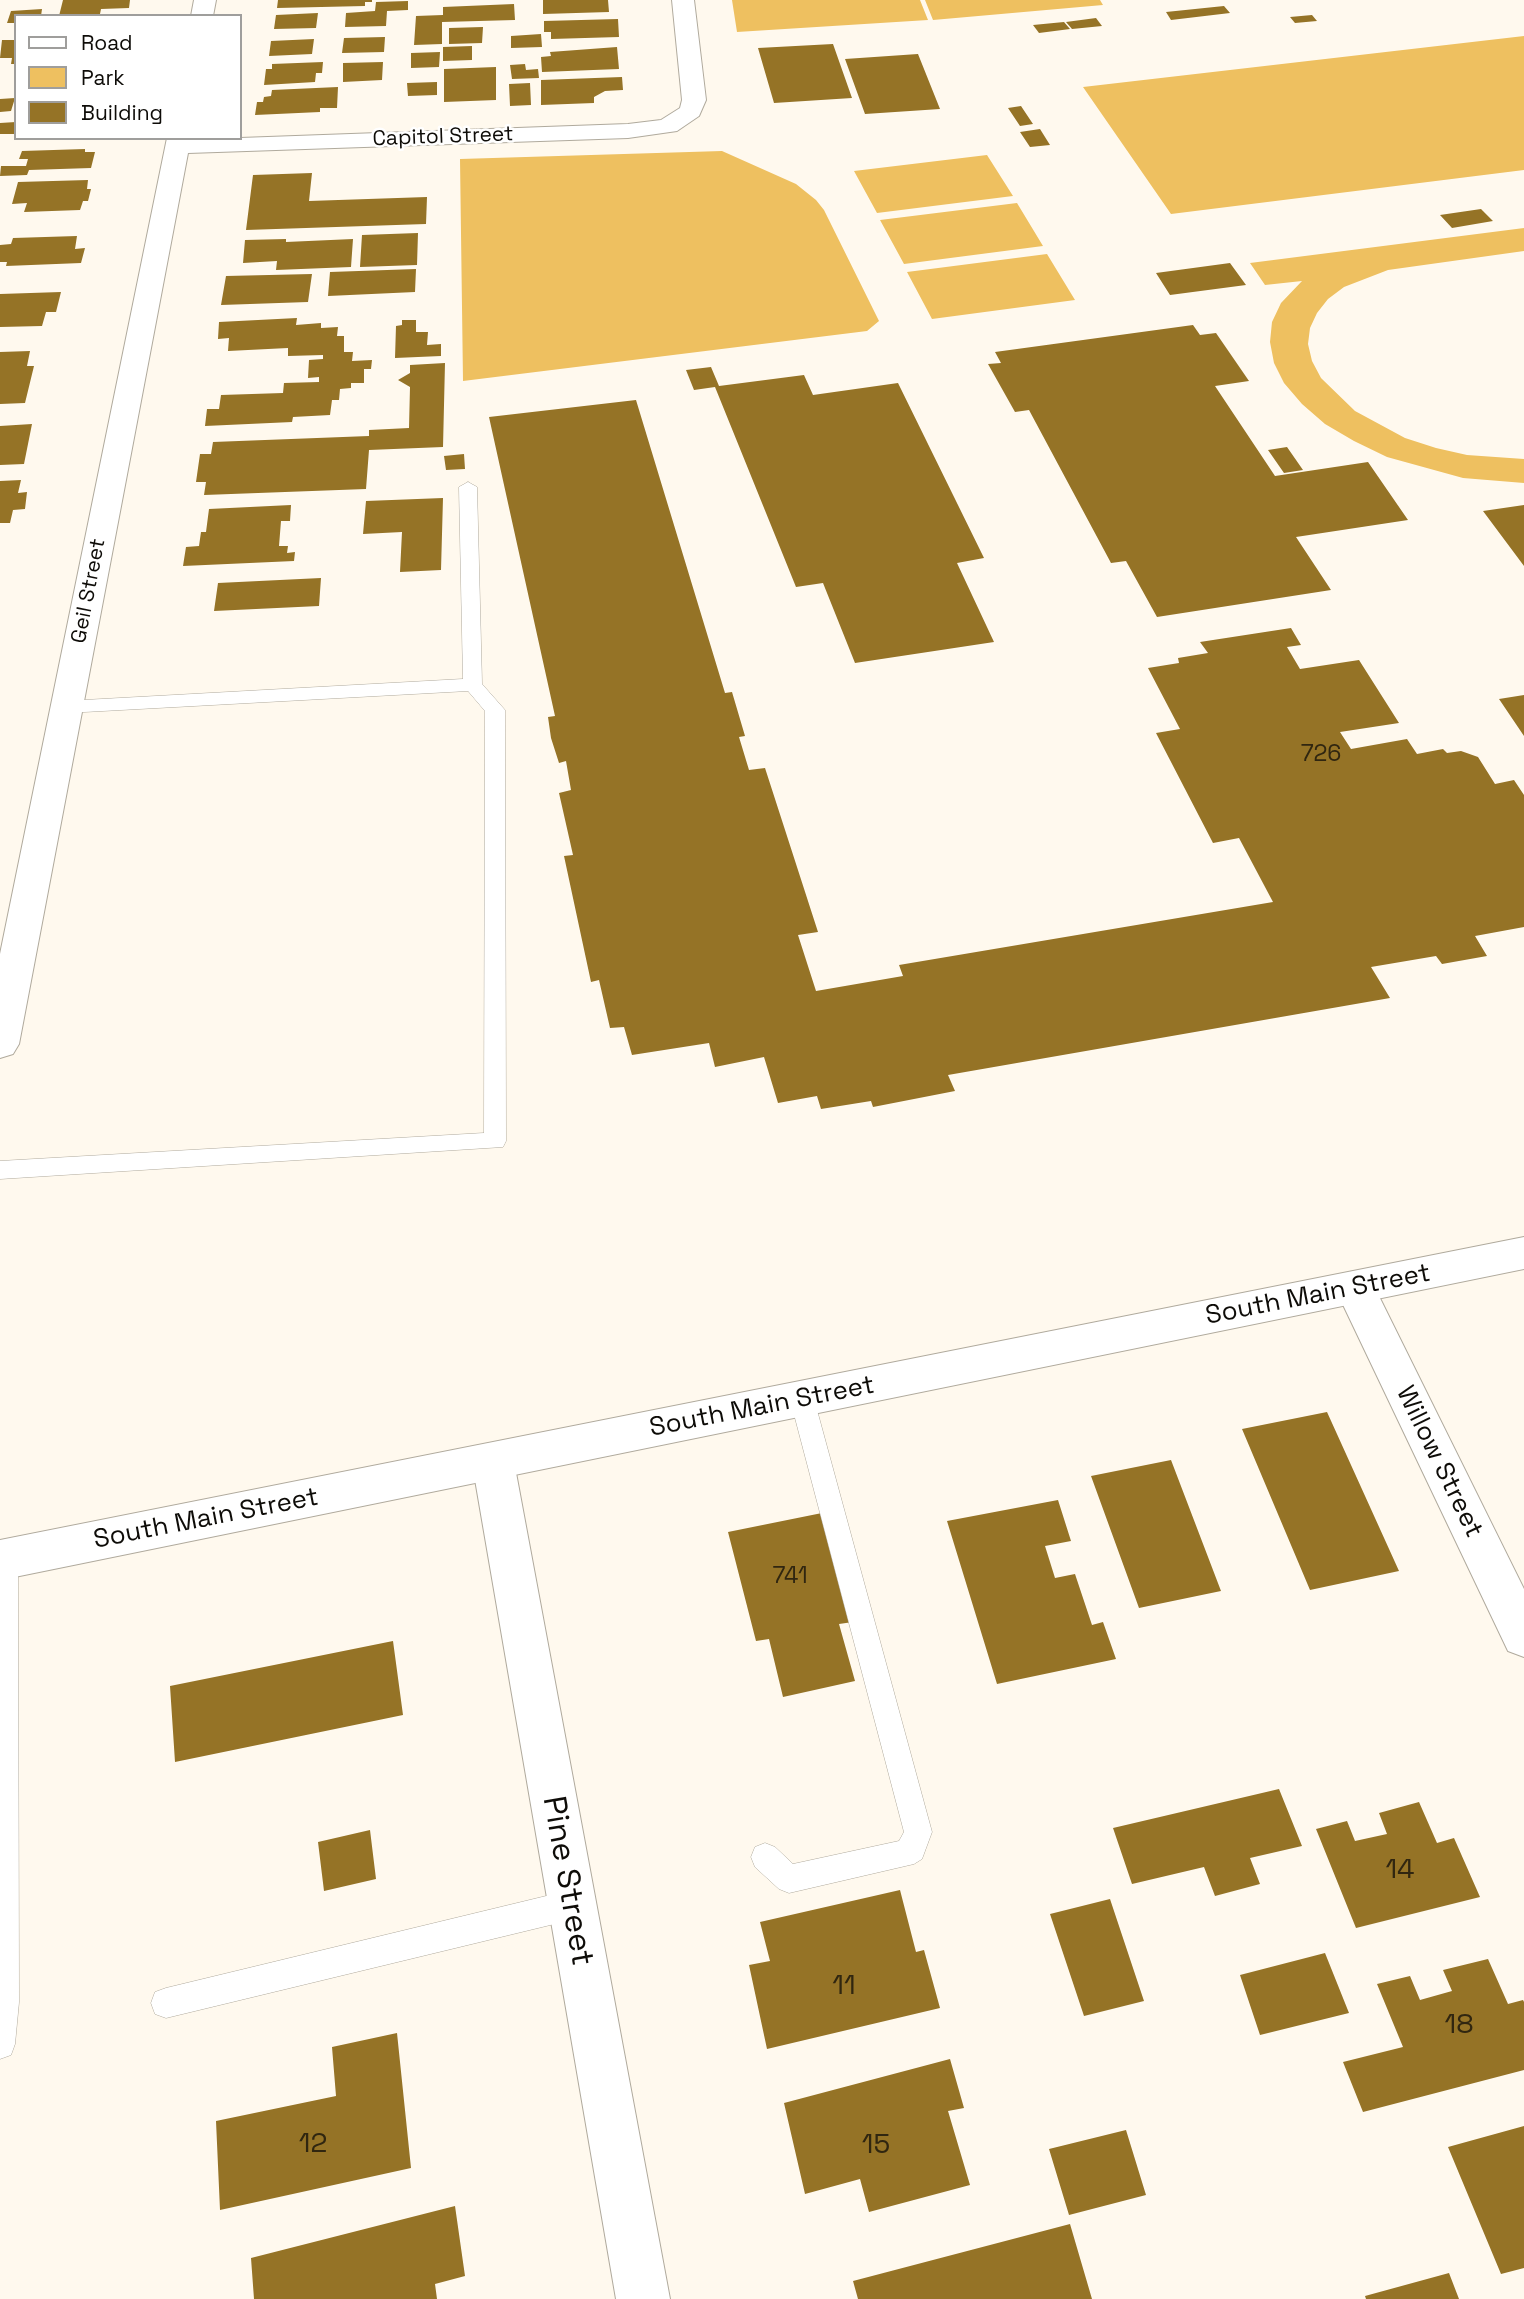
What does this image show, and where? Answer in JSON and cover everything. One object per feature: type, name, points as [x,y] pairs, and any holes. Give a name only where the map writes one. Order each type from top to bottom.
[{"type":"street","name":"Capitol Street","points":[[178,142],[650,130],[668,126],[691,111],[694,100],[683,0]]},
{"type":"street","name":"Geil Street","points":[[0,1044],[178,142]]},
{"type":"street","name":"South Main Street","points":[[3,1560],[1524,1254]]},
{"type":"street","name":"Willow Street","points":[[1355,1288],[1524,1636]]},
{"type":"street","name":"Pine Street","points":[[493,1462],[643,2299]]},
{"type":"lane","points":[[0,1170],[157,1158],[495,1141],[495,710],[473,685],[468,487]]},
{"type":"lane","points":[[66,707],[473,685]]},
{"type":"lane","points":[[765,1857],[789,1880],[904,1854],[912,1849],[918,1832],[802,1399]]},
{"type":"lane","points":[[0,2043],[4,2002],[3,1560]]},
{"type":"lane","points":[[166,2003],[571,1905]]},
{"type":"green space","points":[[732,0],[920,0],[928,20],[737,32]]},
{"type":"green space","points":[[925,0],[1100,0],[1103,5],[933,20]]},
{"type":"green space","points":[[1524,36],[1524,170],[1171,214],[1083,87]]},
{"type":"green space","points":[[722,151],[796,184],[816,200],[824,210],[879,321],[867,331],[463,381],[460,159]]},
{"type":"green space","points":[[987,155],[1013,196],[877,213],[854,171]]},
{"type":"green space","points":[[1017,203],[1043,246],[904,264],[880,220]]},
{"type":"green space","points":[[1524,228],[1524,251],[1388,270],[1344,287],[1328,299],[1317,313],[1310,328],[1308,344],[1312,361],[1321,378],[1355,411],[1405,438],[1436,448],[1467,455],[1524,459],[1524,483],[1463,478],[1387,457],[1325,424],[1302,404],[1284,383],[1274,363],[1270,342],[1272,322],[1281,303],[1302,281],[1265,285],[1250,263]]},
{"type":"green space","points":[[1047,254],[1075,300],[932,319],[907,272]]},
{"type":"building","points":[[63,0],[130,0],[129,8],[101,9],[100,14],[60,14]]},
{"type":"building","points":[[278,0],[372,2],[365,2],[365,6],[277,8]]},
{"type":"building","points":[[543,0],[608,0],[609,12],[543,14]]},
{"type":"building","points":[[408,1],[408,10],[387,11],[386,26],[345,27],[346,13],[375,11],[376,2]]},
{"type":"building","points":[[514,4],[515,20],[442,22],[442,44],[414,45],[416,16],[443,15],[443,7]]},
{"type":"building","points":[[1224,6],[1230,13],[1171,20],[1166,12]]},
{"type":"building","points":[[42,9],[41,14],[14,14],[14,23],[7,23],[11,11]]},
{"type":"building","points":[[318,13],[316,28],[274,29],[276,15]]},
{"type":"building","points":[[1312,15],[1317,21],[1295,23],[1290,17]]},
{"type":"building","points":[[1096,18],[1102,26],[1072,29],[1066,22]]},
{"type":"building","points":[[618,19],[619,37],[551,39],[551,32],[544,32],[544,21]]},
{"type":"building","points":[[1064,22],[1070,29],[1039,33],[1033,25]]},
{"type":"building","points":[[483,27],[482,43],[449,44],[449,28]]},
{"type":"building","points":[[541,34],[542,47],[511,48],[511,36]]},
{"type":"building","points":[[385,37],[384,52],[342,53],[344,38]]},
{"type":"building","points":[[314,39],[312,54],[269,56],[271,41]]},
{"type":"building","points":[[2,40],[14,40],[14,64],[11,64],[12,58],[0,58]]},
{"type":"building","points":[[833,44],[852,98],[774,103],[758,48]]},
{"type":"building","points":[[472,46],[472,60],[443,61],[443,47]]},
{"type":"building","points":[[617,47],[619,69],[542,72],[541,57],[551,56],[550,52]]},
{"type":"building","points":[[440,52],[439,67],[411,68],[411,53]]},
{"type":"building","points":[[918,54],[940,109],[865,114],[845,59]]},
{"type":"building","points":[[323,62],[322,73],[316,73],[315,82],[264,85],[266,69],[272,69],[272,64]]},
{"type":"building","points":[[383,62],[382,80],[343,82],[343,63]]},
{"type":"building","points":[[525,64],[526,70],[538,69],[539,78],[512,79],[510,65]]},
{"type":"building","points":[[496,67],[496,100],[444,102],[444,69]]},
{"type":"building","points":[[622,77],[623,90],[605,91],[594,97],[594,103],[541,105],[541,80]]},
{"type":"building","points":[[437,82],[437,95],[408,96],[407,83]]},
{"type":"building","points":[[530,83],[531,105],[510,106],[509,84]]},
{"type":"building","points":[[338,87],[337,108],[320,108],[320,112],[255,115],[257,102],[263,102],[264,97],[271,96],[272,90]]},
{"type":"building","points":[[14,98],[11,111],[0,112],[0,99]]},
{"type":"building","points":[[1021,106],[1033,124],[1020,126],[1008,108]]},
{"type":"building","points":[[14,122],[14,134],[0,134],[0,123]]},
{"type":"building","points":[[1040,129],[1050,145],[1030,147],[1020,132]]},
{"type":"building","points":[[85,149],[85,152],[95,152],[91,168],[29,170],[27,175],[0,176],[1,166],[26,166],[28,159],[19,159],[22,151]]},
{"type":"building","points":[[312,173],[309,201],[427,197],[426,224],[246,230],[253,175]]},
{"type":"building","points":[[88,180],[87,189],[91,189],[88,201],[83,201],[80,210],[24,212],[27,203],[12,204],[18,182]]},
{"type":"building","points":[[1481,209],[1493,221],[1452,228],[1440,215]]},
{"type":"building","points":[[418,233],[417,265],[360,267],[362,235]]},
{"type":"building","points":[[77,236],[75,249],[85,248],[81,263],[6,266],[7,262],[0,262],[0,245],[11,244],[13,238]]},
{"type":"building","points":[[286,239],[286,242],[353,239],[351,267],[276,270],[277,261],[243,263],[245,240]]},
{"type":"building","points":[[1230,263],[1246,285],[1170,295],[1156,273]]},
{"type":"building","points":[[416,269],[415,292],[328,296],[330,272]]},
{"type":"building","points":[[312,274],[308,302],[221,305],[226,276]]},
{"type":"building","points":[[61,292],[56,312],[46,312],[42,326],[0,327],[0,294]]},
{"type":"building","points":[[297,318],[296,325],[321,323],[321,328],[338,327],[337,336],[344,336],[344,352],[353,352],[352,361],[372,360],[371,369],[364,369],[364,383],[351,383],[351,388],[340,389],[339,400],[332,400],[330,415],[293,417],[292,422],[205,426],[207,409],[219,409],[221,395],[283,393],[284,383],[319,382],[319,377],[308,378],[309,360],[323,359],[323,355],[288,356],[288,348],[228,351],[229,338],[218,339],[219,322]]},
{"type":"building","points":[[402,320],[416,320],[416,332],[428,332],[427,345],[441,344],[441,356],[395,358],[396,326],[402,325]]},
{"type":"building","points":[[1193,325],[1200,335],[1216,333],[1249,381],[1215,386],[1275,476],[1368,462],[1408,520],[1296,537],[1331,590],[1157,617],[1126,561],[1111,563],[1029,410],[1015,412],[988,364],[1001,363],[995,352]]},
{"type":"building","points":[[30,351],[27,366],[34,366],[25,403],[0,404],[0,352]]},
{"type":"building","points":[[445,363],[443,447],[369,450],[366,489],[204,495],[206,482],[196,482],[200,454],[211,454],[213,442],[369,436],[369,430],[409,428],[410,387],[398,380],[410,373],[410,365]]},
{"type":"building","points":[[711,367],[719,386],[804,375],[813,395],[898,383],[984,558],[957,563],[994,642],[855,663],[823,583],[796,587],[715,387],[694,390],[686,370]]},
{"type":"building","points":[[636,400],[725,693],[732,692],[745,736],[739,737],[749,770],[765,768],[818,932],[798,935],[816,991],[903,976],[899,965],[1273,902],[1239,838],[1213,843],[1156,733],[1180,729],[1148,668],[1179,663],[1178,658],[1208,653],[1200,642],[1291,628],[1301,645],[1287,647],[1300,669],[1359,660],[1399,723],[1340,732],[1351,749],[1407,739],[1417,754],[1443,749],[1447,753],[1461,751],[1478,757],[1495,784],[1514,780],[1524,795],[1524,927],[1475,936],[1487,956],[1442,964],[1436,956],[1371,967],[1390,998],[948,1075],[955,1091],[873,1107],[871,1101],[821,1109],[817,1096],[778,1103],[764,1057],[715,1067],[709,1043],[632,1055],[624,1027],[610,1028],[599,980],[591,982],[564,856],[573,855],[559,793],[571,790],[566,761],[559,763],[551,738],[548,717],[555,716],[489,417]]},
{"type":"building","points":[[32,424],[24,464],[0,465],[0,426]]},
{"type":"building","points":[[1287,447],[1303,470],[1284,473],[1268,450]]},
{"type":"building","points":[[464,454],[465,469],[446,470],[444,456]]},
{"type":"building","points":[[21,480],[18,493],[27,492],[25,509],[13,510],[10,523],[0,523],[0,481]]},
{"type":"building","points":[[443,498],[441,570],[400,572],[402,532],[363,534],[366,501]]},
{"type":"building","points":[[291,505],[290,521],[281,521],[279,546],[288,546],[287,553],[295,552],[294,561],[183,566],[186,547],[199,546],[201,532],[206,532],[209,509]]},
{"type":"building","points":[[1524,505],[1524,566],[1483,511]]},
{"type":"building","points":[[321,578],[319,606],[214,611],[218,583]]},
{"type":"building","points":[[1524,695],[1524,736],[1499,699]]},
{"type":"building","points":[[1327,1412],[1399,1571],[1310,1590],[1242,1429]]},
{"type":"building","points":[[1171,1460],[1221,1591],[1139,1608],[1091,1476]]},
{"type":"building","points":[[1058,1500],[1071,1541],[1045,1546],[1055,1578],[1075,1574],[1092,1625],[1103,1622],[1116,1659],[997,1684],[947,1521]]},
{"type":"building","points":[[822,1513],[853,1622],[839,1624],[855,1681],[783,1697],[769,1639],[756,1641],[728,1532]]},
{"type":"building","points":[[393,1641],[403,1715],[175,1762],[170,1686]]},
{"type":"building","points":[[1279,1789],[1302,1846],[1250,1858],[1260,1884],[1215,1896],[1204,1867],[1132,1884],[1113,1828]]},
{"type":"building","points":[[1419,1802],[1437,1843],[1454,1838],[1480,1897],[1356,1928],[1316,1829],[1347,1821],[1355,1841],[1387,1834],[1379,1813]]},
{"type":"building","points":[[370,1830],[376,1879],[324,1891],[318,1842]]},
{"type":"building","points":[[900,1890],[916,1952],[924,1950],[940,2008],[767,2049],[749,1965],[770,1961],[760,1922]]},
{"type":"building","points":[[1110,1899],[1144,2001],[1084,2016],[1050,1914]]},
{"type":"building","points":[[1325,1953],[1349,2013],[1260,2035],[1240,1975]]},
{"type":"building","points":[[1488,1959],[1508,2004],[1523,2000],[1524,2002],[1524,2070],[1363,2112],[1343,2062],[1403,2047],[1377,1984],[1410,1976],[1420,2000],[1452,1991],[1443,1970]]},
{"type":"building","points":[[397,2033],[411,2168],[220,2210],[216,2121],[336,2096],[332,2047]]},
{"type":"building","points":[[950,2059],[964,2108],[948,2111],[970,2185],[869,2212],[860,2179],[805,2194],[784,2103]]},
{"type":"building","points":[[1524,2126],[1524,2268],[1501,2274],[1448,2147]]},
{"type":"building","points":[[1126,2130],[1146,2195],[1069,2215],[1049,2149]]},
{"type":"building","points":[[455,2206],[465,2276],[435,2284],[437,2299],[254,2299],[251,2258]]},
{"type":"building","points":[[1070,2224],[1092,2299],[858,2299],[853,2281]]},
{"type":"building","points":[[1449,2273],[1459,2299],[1366,2299],[1365,2296]]}]
